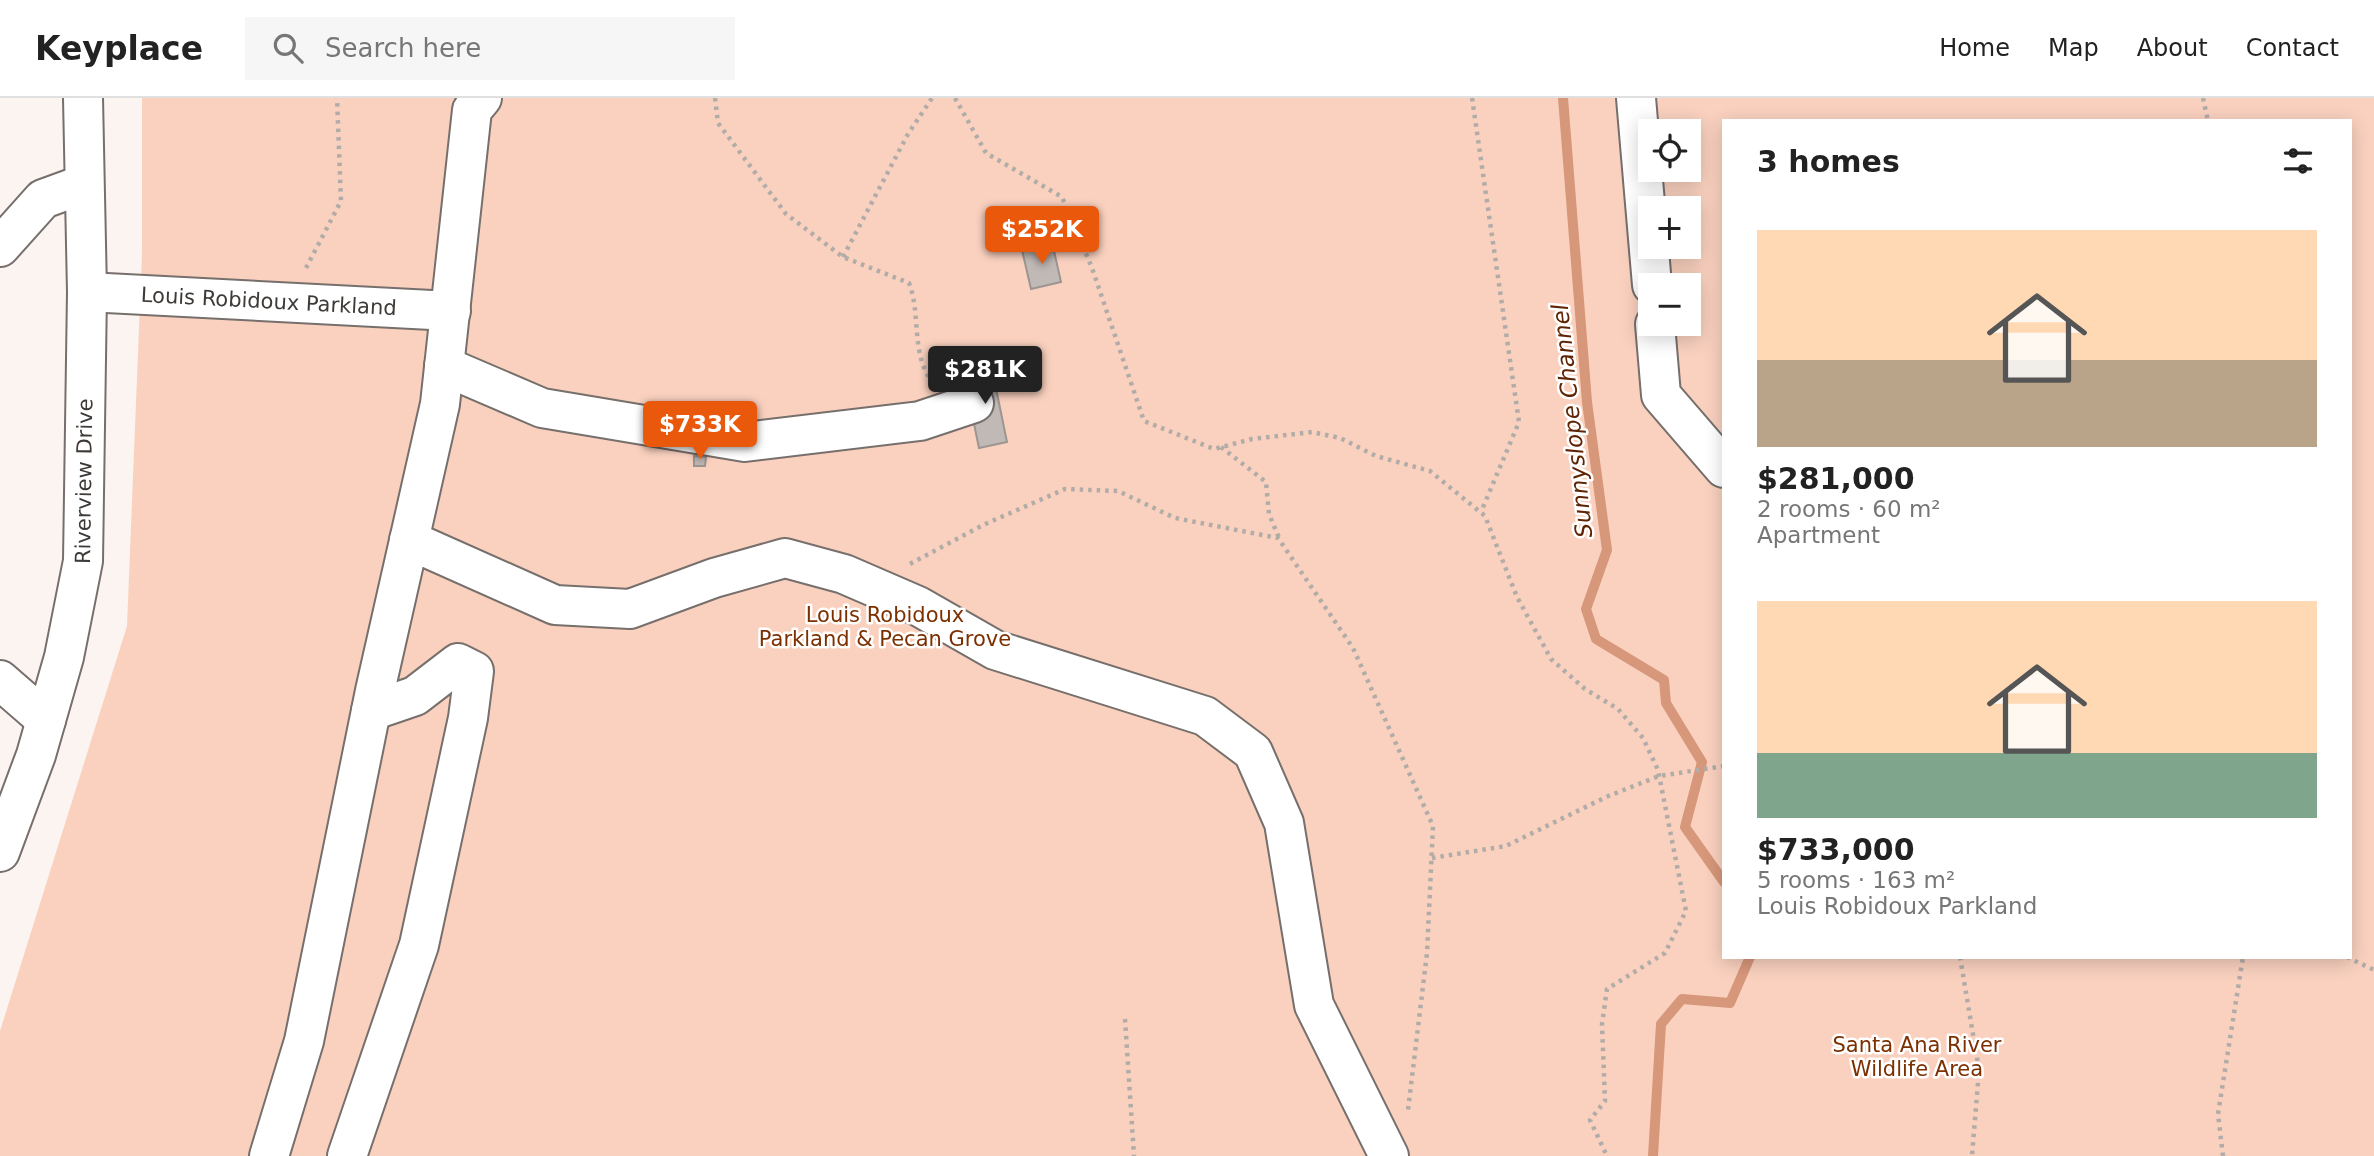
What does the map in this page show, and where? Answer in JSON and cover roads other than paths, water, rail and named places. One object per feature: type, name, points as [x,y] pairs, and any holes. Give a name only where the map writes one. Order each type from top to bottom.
[{"type":"street","name":"Riverview Drive","points":[[0,852],[46,719],[64,657],[82,561],[86,292],[83,98]]},
{"type":"street","points":[[269,1156],[304,1041],[371,711],[440,404],[472,110],[482,98]]},
{"type":"street","points":[[1636,98],[1651,273]]},
{"type":"street","points":[[0,247],[43,199],[84,184]]},
{"type":"street","name":"Louis Robidoux Parkland","points":[[86,292],[451,311]]},
{"type":"street","points":[[1656,336],[1661,395],[1722,466]]},
{"type":"street","points":[[444,366],[542,408],[745,442],[920,421],[974,403]]},
{"type":"street","points":[[409,540],[555,605],[629,609],[714,578],[785,558],[844,574],[918,606],[995,650],[1205,716],[1253,752],[1284,823],[1314,1005],[1389,1156]]},
{"type":"street","points":[[347,1156],[419,945],[468,718],[474,671],[458,663],[415,696],[371,711]]},
{"type":"street","points":[[0,680],[46,719]]},
{"type":"waterway","name":"Sunnyslope Channel","points":[[1563,98],[1587,402],[1607,550],[1586,609],[1596,639],[1664,680],[1666,703],[1702,762],[1685,827],[1722,879]]},
{"type":"waterway","name":"Sunnyslope Channel","points":[[1653,1156],[1661,1024],[1682,999],[1730,1003],[1749,959]]},
{"type":"park label","name":"Louis Robidoux Parkland & Pecan Grove","points":[[885,627]]},
{"type":"park label","name":"Santa Ana River Wildlife Area","points":[[1917,1057]]}]
